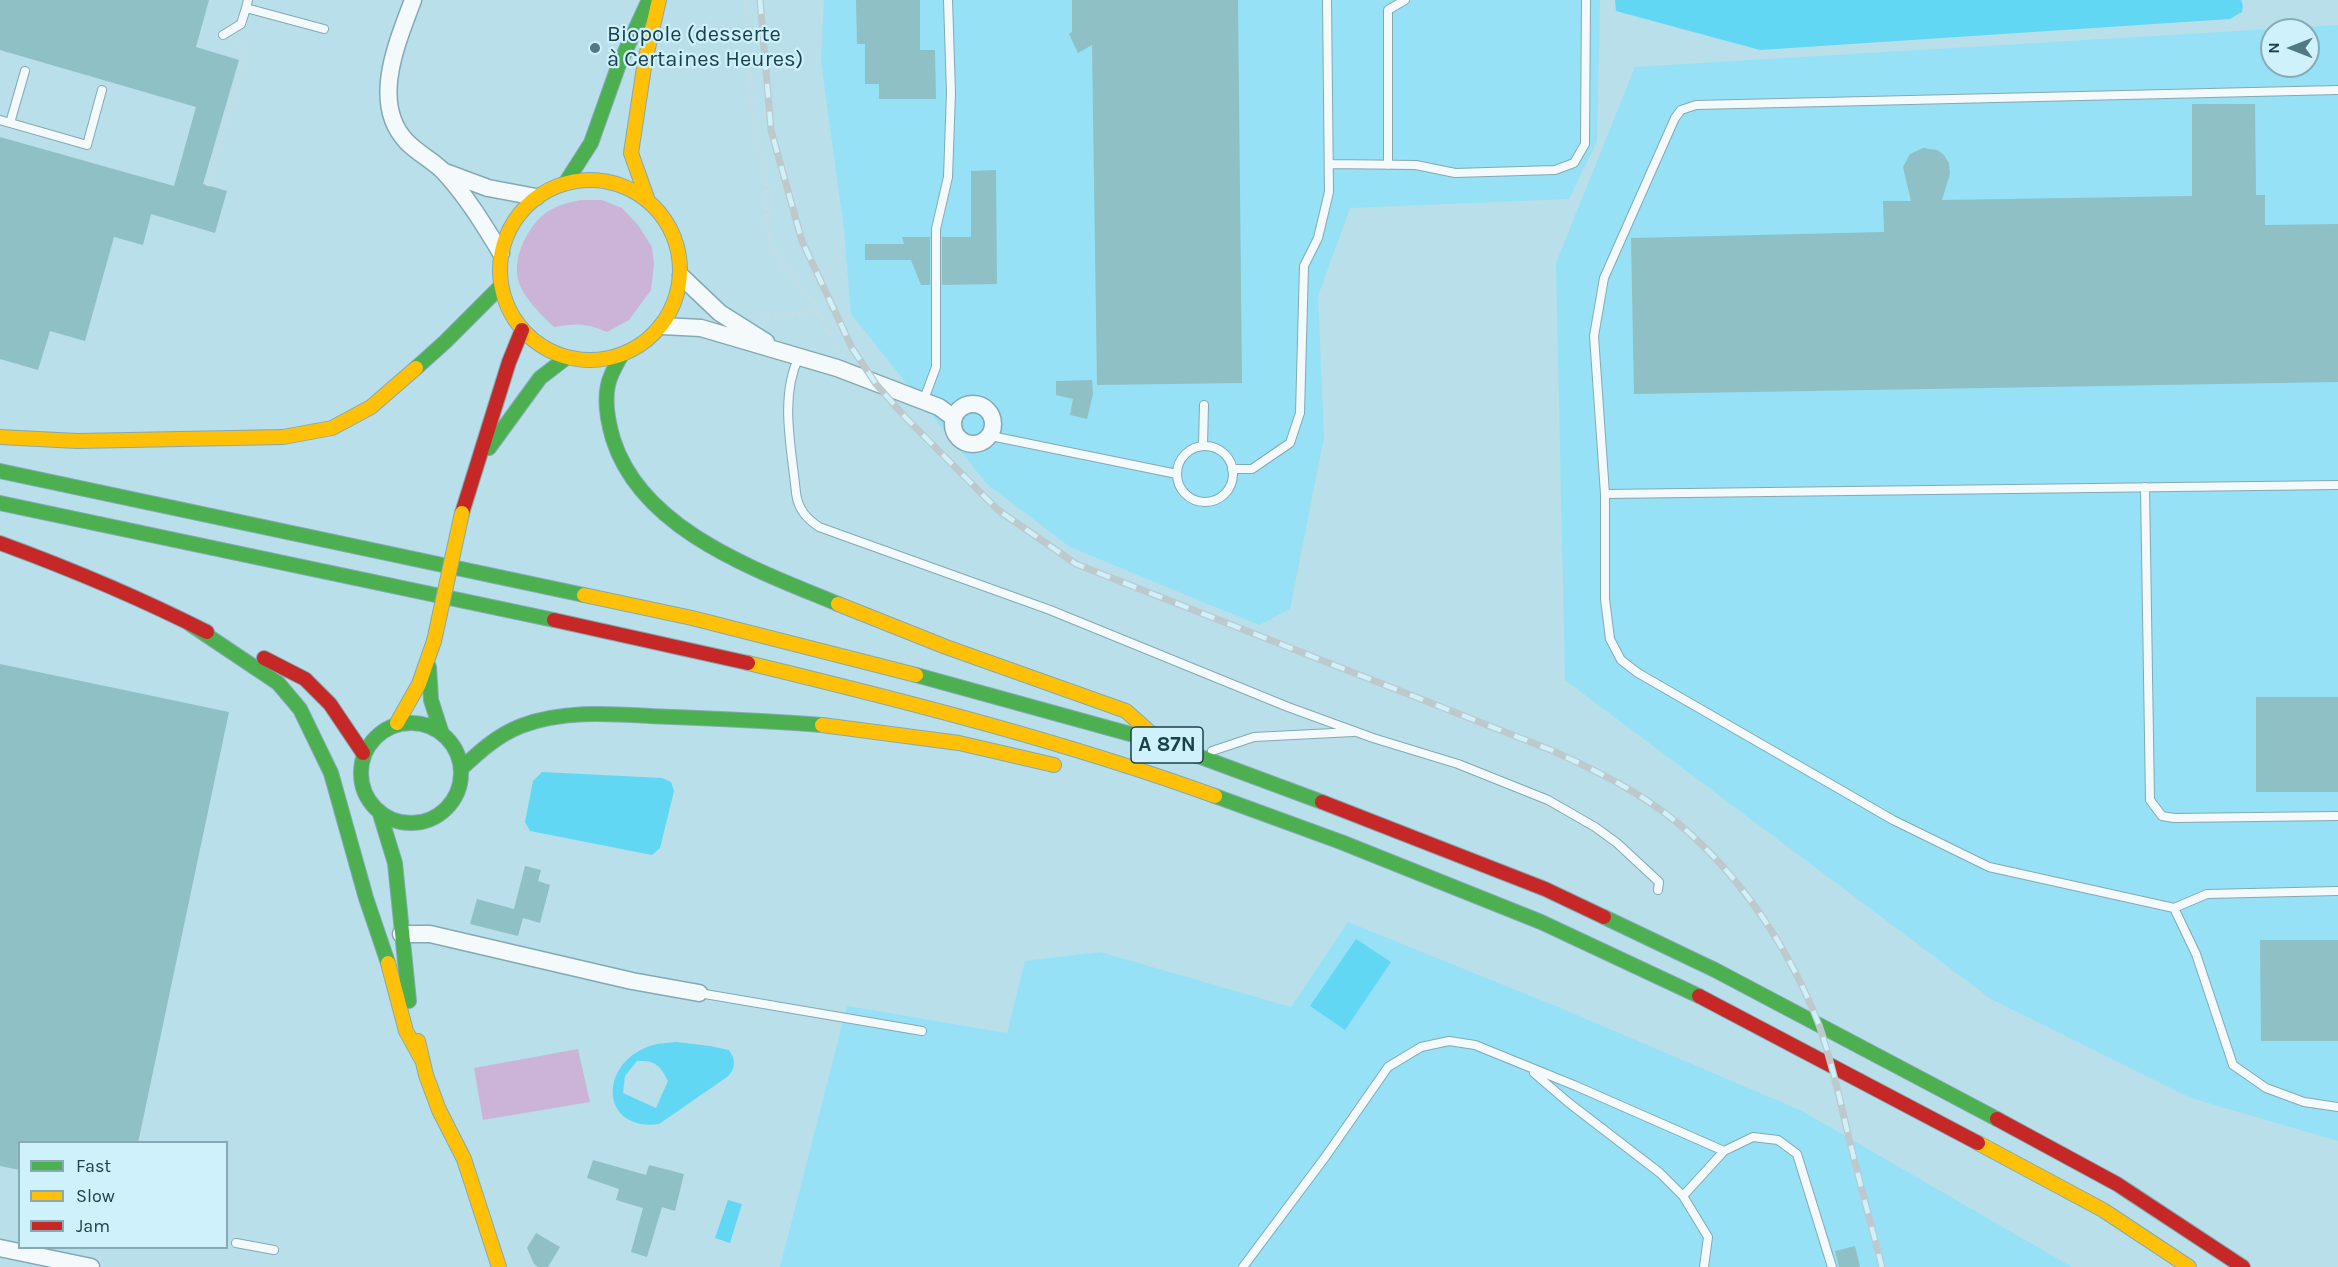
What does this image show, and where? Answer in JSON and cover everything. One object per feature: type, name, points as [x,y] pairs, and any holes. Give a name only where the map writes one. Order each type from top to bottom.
[{"type":"main road","points":[[566,182],[591,143],[618,68],[648,0]]},
{"type":"main road","points":[[647,198],[631,153],[645,61],[659,0]]},
{"type":"main road","points":[[594,179],[622,184],[647,198],[662,214],[673,233],[680,254],[681,276],[678,294],[671,311],[662,326],[643,344],[621,356],[593,361],[566,358],[542,347],[522,330],[508,309],[501,286],[501,253],[513,221],[536,197],[566,182],[594,179]]},
{"type":"main road","points":[[0,437],[77,441],[283,437],[332,428],[371,407],[445,342],[501,286]]},
{"type":"main road","points":[[398,723],[429,665],[462,513],[509,362],[522,330]]},
{"type":"main road","points":[[621,356],[608,383],[606,406],[609,430],[626,466],[645,497],[680,527],[738,559],[826,600],[1126,711],[1163,743]]},
{"type":"main road","points":[[477,465],[540,378],[566,358]]},
{"type":"main road","name":"A 87N","points":[[0,471],[692,618],[887,667],[1163,743],[1344,810],[1545,889],[1715,970],[1906,1069],[2117,1184],[2243,1267]]},
{"type":"main road","name":"A 87N","points":[[0,503],[677,646],[878,695],[1034,738],[1167,779],[1341,842],[1541,922],[1704,998],[2103,1210],[2189,1267]]},
{"type":"main road","points":[[0,543],[75,571],[156,606],[305,680],[330,704],[363,753]]},
{"type":"main road","points":[[190,624],[278,683],[300,709],[331,773],[406,1031],[422,1060]]},
{"type":"main road","points":[[395,862],[406,843],[424,823],[445,812],[459,792],[462,768],[455,747],[441,731],[431,700],[429,665]]},
{"type":"main road","points":[[462,768],[499,735],[529,723],[562,715],[612,715],[811,723],[969,744],[1067,769]]},
{"type":"main road","points":[[441,731],[421,723],[398,723],[377,734],[363,753],[360,775],[365,797],[380,814],[395,862],[408,995],[422,1060],[439,1110],[464,1159],[499,1267]]},
{"type":"main road","points":[[1131,782],[1167,779]]},
{"type":"main road","points":[[380,814],[400,823],[424,823]]},
{"type":"main road","points":[[492,1248],[492,1267]]},
{"type":"street","points":[[413,0],[392,60],[390,103],[394,121],[405,140],[444,172],[477,213],[501,253]]},
{"type":"street","points":[[444,172],[488,188],[536,197]]},
{"type":"street","points":[[681,276],[720,313],[779,351]]},
{"type":"street","points":[[662,326],[701,328],[837,368],[939,407],[954,418]]},
{"type":"street","points":[[968,404],[978,404],[987,408],[994,426],[991,436],[984,442],[974,445],[965,443],[957,437],[953,428],[954,418],[959,409],[968,404]]},
{"type":"street","points":[[401,934],[430,934],[632,981],[699,993]]},
{"type":"street","points":[[0,1248],[92,1267]]},
{"type":"lane","points":[[923,402],[936,367],[936,229],[948,177],[951,93],[948,0]]},
{"type":"lane","points":[[1232,469],[1252,469],[1290,443],[1300,413],[1304,266],[1318,238],[1329,192],[1327,0]]},
{"type":"lane","points":[[1388,165],[1388,10],[1405,0]]},
{"type":"lane","points":[[1329,164],[1416,165],[1455,173],[1555,170],[1574,163],[1585,144],[1586,0]]},
{"type":"lane","points":[[223,35],[241,24],[247,4],[324,29]]},
{"type":"lane","points":[[10,123],[25,71]]},
{"type":"lane","points":[[0,120],[87,145],[102,90]]},
{"type":"lane","points":[[2338,90],[1696,105],[1681,110],[1675,118],[1604,278],[1594,336],[1605,494],[1605,599],[1610,639],[1621,660],[1638,673],[1893,820],[1989,867],[2174,908],[2207,894],[2338,891]]},
{"type":"lane","points":[[799,357],[790,377],[787,396],[797,501],[811,522],[1050,610],[1288,707],[1458,764],[1548,800],[1572,812],[1617,843],[1659,882],[1658,890]]},
{"type":"lane","points":[[1203,446],[1204,405]]},
{"type":"lane","points":[[991,436],[1176,474]]},
{"type":"lane","points":[[1203,446],[1216,448],[1227,456],[1232,469],[1232,482],[1225,494],[1214,501],[1201,502],[1188,497],[1179,487],[1176,474],[1180,460],[1190,450],[1203,446]]},
{"type":"lane","points":[[1605,494],[2338,484]]},
{"type":"lane","points":[[2145,487],[2150,800],[2162,816],[2174,818],[2338,816]]},
{"type":"lane","points":[[1198,756],[1254,737],[1357,732]]},
{"type":"lane","points":[[2174,908],[2196,954],[2233,1065],[2266,1088],[2304,1102],[2338,1107]]},
{"type":"lane","points":[[699,993],[922,1031]]},
{"type":"lane","points":[[1245,1266],[1388,1067],[1421,1047],[1449,1041],[1475,1045],[1576,1086],[1724,1151]]},
{"type":"lane","points":[[1529,1068],[1569,1103],[1660,1173],[1683,1196],[1708,1237],[1704,1267]]},
{"type":"lane","points":[[1683,1196],[1724,1151],[1753,1137],[1778,1140],[1797,1154],[1832,1267]]},
{"type":"lane","points":[[236,1244],[274,1250]]},
{"type":"path","points":[[746,0],[753,116],[767,183],[767,228],[771,245],[782,264],[811,299],[842,358],[837,368]]},
{"type":"path","points":[[208,186],[245,56],[243,49],[234,42]]},
{"type":"path","points":[[759,317],[817,312]]},
{"type":"shaded area","points":[[824,0],[1600,0],[1597,141],[1569,199],[1350,208],[1318,296],[1324,438],[1290,609],[1259,625],[1070,547],[987,484],[851,314],[844,229],[821,61]]},
{"type":"shaded area","points":[[1615,0],[2241,0],[2243,6],[2242,12],[2230,19],[1760,50],[1616,11]]},
{"type":"shaded area","points":[[2338,25],[2338,1141],[2191,1098],[1991,999],[1565,680],[1556,263],[1635,67],[2260,30],[2260,78],[2320,78],[2320,26]]},
{"type":"shaded area","points":[[581,200],[602,200],[622,208],[638,225],[652,247],[654,265],[651,290],[629,320],[607,332],[581,325],[554,327],[528,298],[518,279],[518,259],[531,228],[554,208]]},
{"type":"shaded area","points":[[542,772],[662,778],[671,782],[674,791],[660,848],[652,855],[530,831],[525,822],[533,781]]},
{"type":"shaded area","points":[[1348,922],[1565,1010],[1802,1111],[2072,1267],[780,1267],[847,1006],[1007,1033],[1025,961],[1100,952],[1291,1007]]},
{"type":"shaded area","points":[[1356,939],[1391,962],[1345,1030],[1310,1006]]},
{"type":"shaded area","points":[[676,1042],[729,1050],[734,1061],[732,1071],[727,1077],[659,1124],[639,1124],[625,1117],[616,1107],[613,1094],[615,1079],[622,1065],[635,1053],[653,1045]],"holes":[[[637,1061],[656,1065],[668,1081],[656,1108],[623,1093],[625,1076]]]},
{"type":"shaded area","points":[[578,1049],[590,1102],[483,1120],[474,1068]]},
{"type":"shaded area","points":[[728,1200],[742,1204],[730,1243],[715,1238]]},
{"type":"building","points":[[0,0],[209,0],[196,47],[239,60],[203,184],[227,191],[215,233],[151,214],[143,245],[114,237],[85,341],[50,331],[38,370],[0,359],[0,137],[174,186],[196,107],[0,50]]},
{"type":"building","points":[[856,0],[920,0],[920,50],[935,50],[936,99],[879,99],[879,84],[865,84],[865,44],[857,44]]},
{"type":"building","points":[[1072,0],[1238,0],[1242,383],[1097,385],[1092,45],[1078,53],[1069,34],[1072,32]]},
{"type":"building","points":[[2192,104],[2255,104],[2256,195],[2265,195],[2265,225],[2338,224],[2338,382],[1634,394],[1631,238],[1884,232],[1883,201],[1911,201],[1903,167],[1910,154],[1923,148],[1937,150],[1949,163],[1950,174],[1942,200],[2192,196]]},
{"type":"building","points":[[996,170],[997,284],[942,285],[942,237],[971,237],[971,171]]},
{"type":"building","points":[[902,237],[930,237],[930,285],[921,285],[911,260],[865,260],[865,244],[904,244]]},
{"type":"building","points":[[1092,380],[1093,394],[1087,419],[1070,415],[1073,399],[1056,395],[1056,381]]},
{"type":"building","points":[[0,664],[229,712],[138,1141],[18,1141],[18,1170],[0,1166]]},
{"type":"building","points":[[2256,697],[2338,697],[2338,792],[2256,792]]},
{"type":"building","points":[[525,866],[541,870],[538,881],[550,885],[540,923],[523,918],[518,936],[470,924],[477,899],[514,909]]},
{"type":"building","points":[[2260,940],[2338,940],[2338,1041],[2261,1041]]},
{"type":"building","points":[[593,1160],[646,1175],[649,1165],[684,1174],[675,1211],[662,1207],[647,1257],[631,1252],[643,1208],[616,1200],[619,1189],[587,1178]]},
{"type":"building","points":[[536,1233],[560,1247],[548,1267],[538,1267],[534,1264],[527,1248]]},
{"type":"building","points":[[1855,1246],[1860,1267],[1839,1267],[1835,1251]]},
{"type":"railway","points":[[760,0],[771,130],[802,241],[852,348],[876,384],[905,417],[998,510],[1076,564],[1551,750],[1618,783],[1665,813],[1703,845],[1744,891],[1779,942],[1819,1025],[1882,1267]]},
{"type":"traffic: fast","points":[[566,182],[591,143],[618,67],[648,2]]},
{"type":"traffic: fast","points":[[416,368],[501,286]]},
{"type":"traffic: fast","points":[[621,356],[608,385],[606,399],[608,419],[613,439],[628,471],[649,499],[676,523],[706,543],[773,577],[838,604]]},
{"type":"traffic: fast","points":[[489,448],[540,378],[566,358]]},
{"type":"traffic: fast","points":[[0,471],[584,595]]},
{"type":"traffic: fast","points":[[0,503],[554,620]]},
{"type":"traffic: fast","points":[[190,624],[278,683],[300,709],[331,773],[366,898],[388,963]]},
{"type":"traffic: fast","points":[[429,667],[431,700],[441,731]]},
{"type":"traffic: fast","points":[[916,675],[1163,743],[1322,802]]},
{"type":"traffic: fast","points":[[462,768],[505,734],[539,720],[558,717],[614,714],[822,725]]},
{"type":"traffic: fast","points":[[401,723],[421,723],[447,737],[458,754],[461,773],[458,792],[447,809],[421,823],[401,823],[383,815],[369,801],[361,783],[361,763],[369,745],[383,731],[401,723]]},
{"type":"traffic: fast","points":[[1215,796],[1341,842],[1541,922],[1699,996]]},
{"type":"traffic: fast","points":[[380,814],[395,863],[409,1001]]},
{"type":"traffic: fast","points":[[1604,917],[1715,970],[1997,1119]]},
{"type":"traffic: slow","points":[[647,198],[631,153],[645,61],[659,0]]},
{"type":"traffic: slow","points":[[590,180],[608,181],[625,186],[654,206],[674,235],[679,252],[680,270],[679,288],[674,305],[654,334],[625,354],[608,359],[590,360],[572,359],[555,354],[526,334],[506,305],[501,288],[500,270],[501,252],[506,235],[526,206],[555,186],[572,181],[590,180]]},
{"type":"traffic: slow","points":[[0,437],[77,441],[283,437],[332,428],[371,407],[416,368]]},
{"type":"traffic: slow","points":[[434,641],[462,513]]},
{"type":"traffic: slow","points":[[584,595],[692,618],[916,675]]},
{"type":"traffic: slow","points":[[838,604],[946,647],[1126,711],[1154,736]]},
{"type":"traffic: slow","points":[[397,723],[419,684],[434,641]]},
{"type":"traffic: slow","points":[[748,663],[925,707],[1042,740],[1215,796]]},
{"type":"traffic: slow","points":[[822,725],[959,743],[1054,765]]},
{"type":"traffic: slow","points":[[388,963],[406,1031],[422,1060]]},
{"type":"traffic: slow","points":[[418,1041],[426,1075],[439,1110],[464,1159],[499,1267]]},
{"type":"traffic: slow","points":[[1978,1143],[2103,1210],[2189,1267]]},
{"type":"traffic: jam","points":[[462,513],[509,362],[522,330]]},
{"type":"traffic: jam","points":[[0,543],[105,584],[207,632]]},
{"type":"traffic: jam","points":[[554,620],[748,663]]},
{"type":"traffic: jam","points":[[264,658],[305,679],[330,704],[363,753]]},
{"type":"traffic: jam","points":[[1322,802],[1545,889],[1604,917]]},
{"type":"traffic: jam","points":[[1699,996],[1978,1143]]},
{"type":"traffic: jam","points":[[1997,1119],[2117,1184],[2243,1267]]},
{"type":"place","name":"Biopole (desserte à Certaines Heures)","points":[[595,48]]}]
